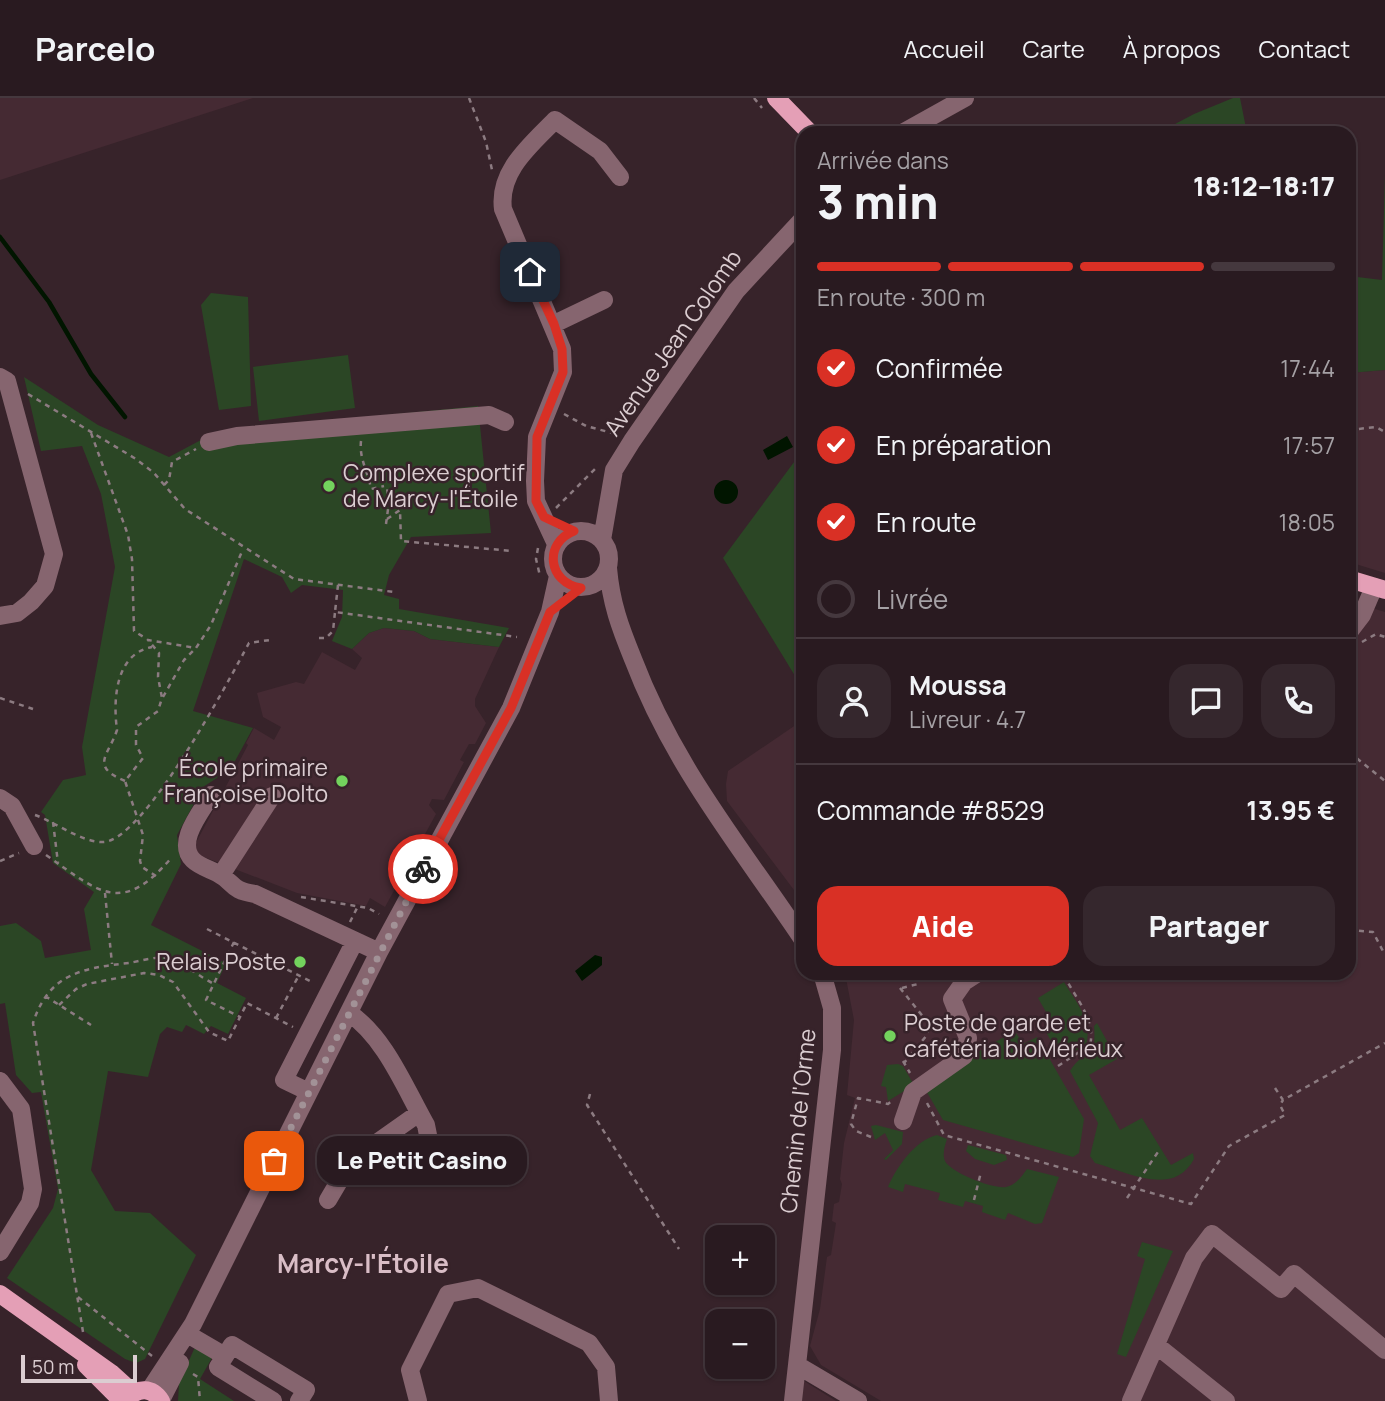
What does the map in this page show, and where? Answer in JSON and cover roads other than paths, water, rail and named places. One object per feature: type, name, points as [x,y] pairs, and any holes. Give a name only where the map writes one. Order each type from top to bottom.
[{"type":"main road","points":[[776,98],[803,126]]},
{"type":"main road","points":[[1356,581],[1379,589]]},
{"type":"main road","points":[[0,1294],[142,1398]]},
{"type":"main road","points":[[61,1340],[142,1398]]},
{"type":"street","points":[[917,126],[965,98]]},
{"type":"street","points":[[142,1398],[177,1372],[191,1329],[379,952],[511,708],[550,612],[552,560],[544,517],[536,501],[537,437],[563,372],[562,349],[554,324],[503,209],[501,193],[508,174],[555,120],[600,151],[620,177]]},
{"type":"street","name":"Avenue Jean Colomb","points":[[602,540],[614,470],[632,441],[736,291],[796,228]]},
{"type":"street","points":[[554,324],[604,300]]},
{"type":"street","points":[[0,616],[17,613],[38,594],[51,572],[54,554],[3,379]]},
{"type":"street","points":[[209,442],[237,436],[489,415],[505,422]]},
{"type":"street","name":"Avenue Jean Colomb","points":[[579,531],[608,498]]},
{"type":"street","points":[[544,517],[602,540],[607,548],[611,604],[649,701],[688,775],[796,930]]},
{"type":"street","points":[[548,544],[579,531]]},
{"type":"street","points":[[550,612],[585,587],[597,583],[608,568]]},
{"type":"street","points":[[550,582],[585,587],[611,604]]},
{"type":"street","points":[[1356,623],[1379,589]]},
{"type":"street","points":[[211,794],[187,837],[188,854],[194,862],[221,875],[236,891],[255,894],[379,952]]},
{"type":"street","points":[[221,875],[272,796]]},
{"type":"street","points":[[6,802],[33,846]]},
{"type":"street","points":[[309,1092],[284,1080],[355,941]]},
{"type":"street","name":"Chemin de l'Orme","points":[[793,1401],[832,1050],[832,1008],[824,980]]},
{"type":"street","points":[[903,1121],[913,1092],[964,1056],[968,1038],[952,999],[967,980]]},
{"type":"street","points":[[349,1013],[362,1021],[380,1046],[419,1113],[428,1135],[414,1171]]},
{"type":"street","points":[[0,1081],[21,1109],[33,1189],[30,1203],[0,1252]]},
{"type":"street","points":[[328,1200],[351,1161],[419,1113]]},
{"type":"street","points":[[1131,1401],[1194,1258],[1212,1234],[1281,1289],[1294,1274],[1385,1350]]},
{"type":"street","points":[[418,1401],[410,1370],[448,1294],[478,1288],[589,1343],[606,1367],[609,1401]]},
{"type":"street","points":[[191,1329],[225,1356]]},
{"type":"street","points":[[273,1401],[218,1367],[232,1345],[306,1390],[300,1401]]},
{"type":"street","points":[[1156,1345],[1226,1401]]},
{"type":"street","points":[[797,1365],[858,1401]]},
{"type":"waterway","points":[[0,237],[49,302],[91,374],[125,417]]},
{"type":"place","name":"Complexe sportif de Marcy-l'Étoile","points":[[329,486]]},
{"type":"place","name":"École primaire Françoise Dolto","points":[[342,781]]},
{"type":"place","name":"Relais Poste","points":[[300,962]]},
{"type":"place","name":"Poste de garde et cafétéria bioMérieux","points":[[890,1036]]},
{"type":"place","name":"Le Petit Casino","points":[[274,1161]]},
{"type":"district","name":"Marcy-l'Étoile","points":[[363,1264]]}]
